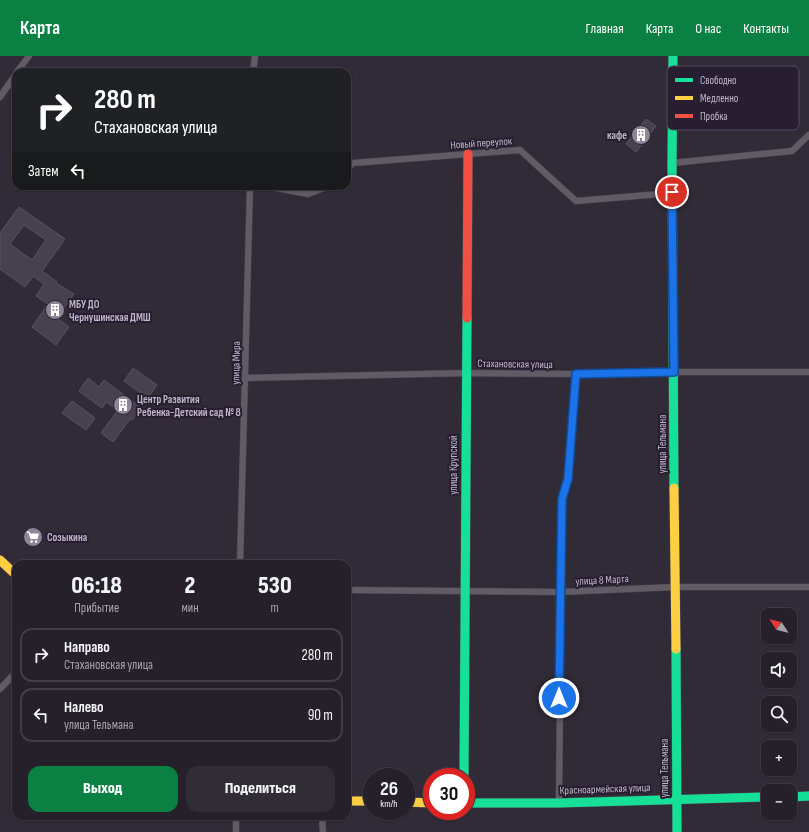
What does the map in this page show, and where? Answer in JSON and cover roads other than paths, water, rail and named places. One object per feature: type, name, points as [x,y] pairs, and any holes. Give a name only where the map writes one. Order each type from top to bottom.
[{"type":"street","points":[[21,68],[30,56]]},
{"type":"street","points":[[254,68],[255,56]]},
{"type":"street","name":"улица Тельмана","points":[[673,56],[673,66]]},
{"type":"street","points":[[0,97],[12,80]]},
{"type":"street","name":"улица Тельмана","points":[[672,130],[676,832]]},
{"type":"street","points":[[672,163],[792,151],[809,135]]},
{"type":"street","name":"Новый переулок","points":[[351,164],[353,162],[520,150],[576,201],[672,192]]},
{"type":"street","name":"улица Крупской","points":[[464,768],[468,154]]},
{"type":"street","name":"улица Мира","points":[[240,560],[250,190]]},
{"type":"street","points":[[287,190],[308,194],[318,190]]},
{"type":"street","name":"Стахановская улица","points":[[246,378],[466,373],[576,374],[809,372]]},
{"type":"street","points":[[558,803],[562,499],[568,479],[576,374]]},
{"type":"street","points":[[0,560],[12,571]]},
{"type":"street","name":"улица 8 Марта","points":[[351,590],[560,592],[675,587],[809,587]]},
{"type":"street","points":[[0,689],[12,676]]},
{"type":"street","points":[[797,797],[809,796]]},
{"type":"street","name":"Красноармейская улица","points":[[475,804],[761,797]]},
{"type":"street","points":[[351,801],[363,802]]},
{"type":"street","points":[[236,820],[236,832]]},
{"type":"street","points":[[322,820],[324,832]]},
{"type":"place","name":"кафе","points":[[641,135]]},
{"type":"place","name":"МБУ ДО Чернушинская ДМШ","points":[[55,310]]},
{"type":"place","name":"Центр Развития Ребенка-Детский сад № 8","points":[[123,405]]},
{"type":"place","name":"Созыкина","points":[[33,537]]}]
